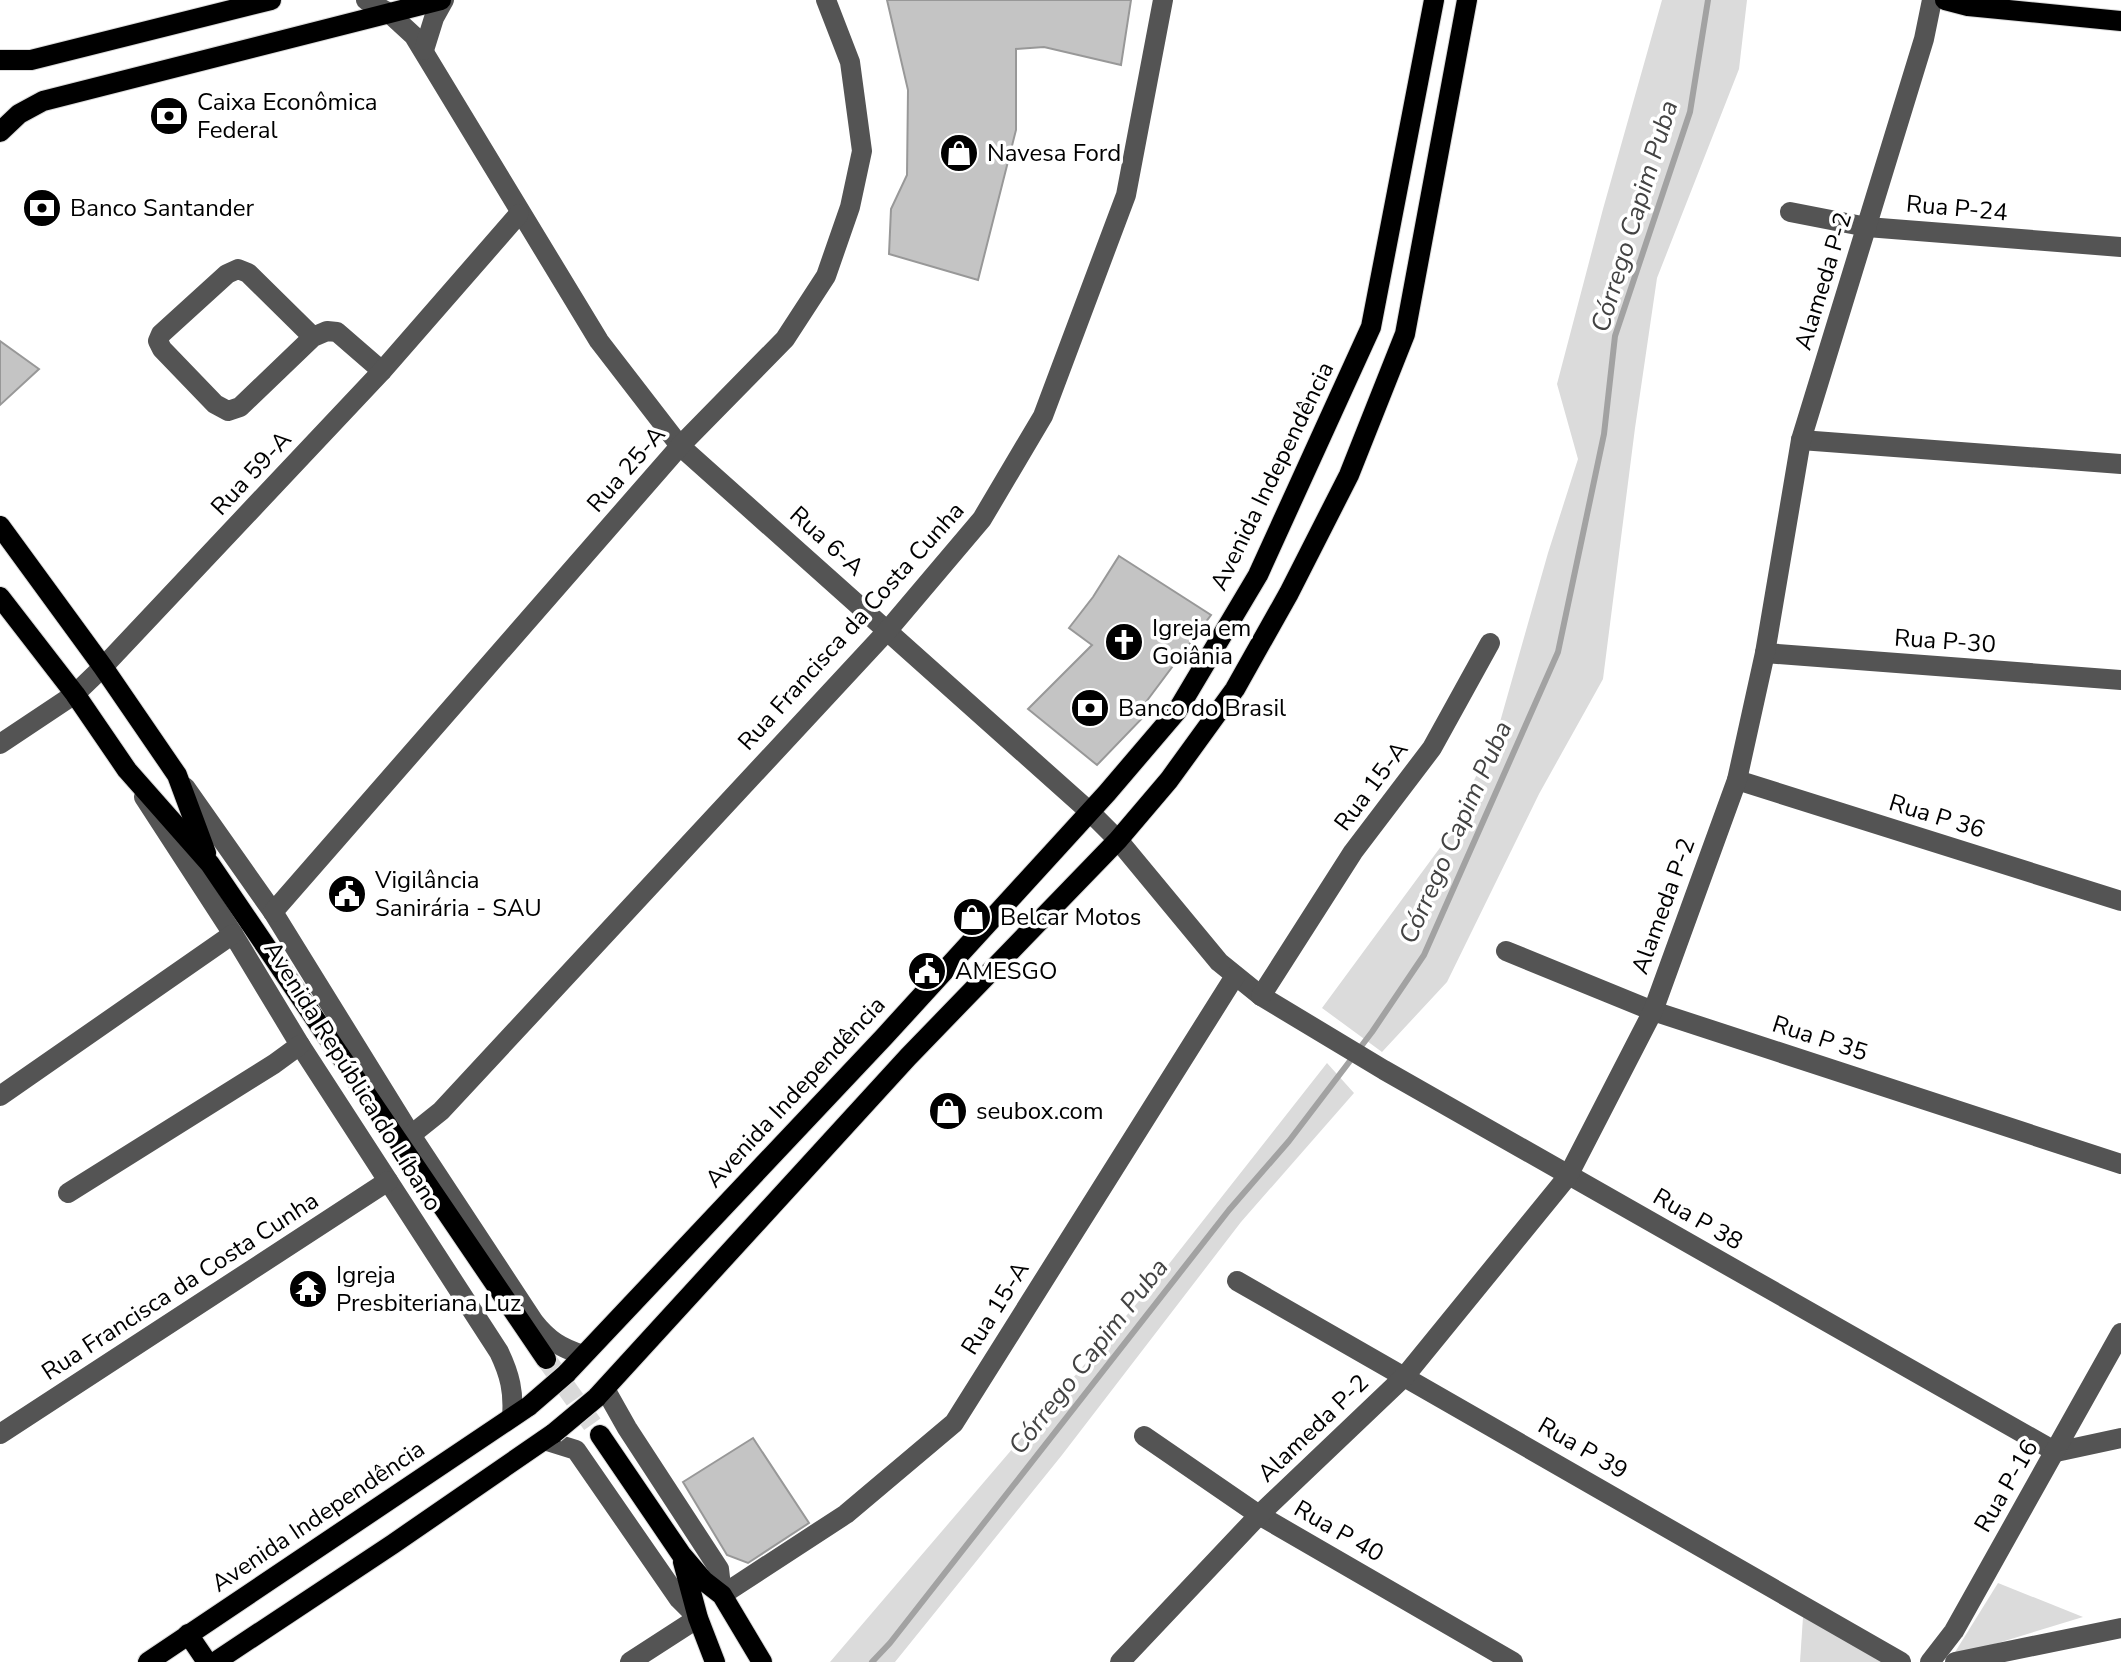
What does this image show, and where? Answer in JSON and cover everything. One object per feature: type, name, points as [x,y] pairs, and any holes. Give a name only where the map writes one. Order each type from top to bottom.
[{"type":"main road","points":[[0,60],[31,60],[271,0]]},
{"type":"main road","name":"Avenida Independência","points":[[148,1662],[521,1411],[566,1374],[884,1037],[1090,812],[1177,711],[1258,575],[1371,327],[1434,0]]},
{"type":"main road","points":[[215,1662],[549,1436],[600,1393],[908,1057],[1118,840],[1169,780],[1242,675],[1289,593],[1349,475],[1405,334],[1467,0]]},
{"type":"main road","points":[[1945,0],[1981,8],[2121,21]]},
{"type":"main road","points":[[0,132],[19,114],[43,101],[430,1]]},
{"type":"main road","points":[[1371,327],[1405,334]]},
{"type":"main road","name":"Avenida República do Líbano","points":[[0,526],[177,775],[210,864]]},
{"type":"main road","name":"Avenida República do Líbano","points":[[0,597],[75,694],[127,770],[210,864],[546,1359]]},
{"type":"main road","points":[[884,1037],[908,1057]]},
{"type":"main road","points":[[600,1435],[681,1554],[704,1581],[722,1595],[762,1662]]},
{"type":"main road","points":[[681,1554],[698,1618],[715,1662]]},
{"type":"main road","points":[[188,1634],[207,1662]]},
{"type":"street","name":"Rua 6-A","points":[[366,0],[405,26],[424,50],[519,214],[599,341],[680,446],[1090,812],[1118,840],[1219,962],[1261,996],[1317,1028]]},
{"type":"street","name":"Rua 25-A","points":[[273,912],[680,446],[785,339],[826,276],[850,207],[862,151],[850,62],[826,0]]},
{"type":"street","name":"Rua Francisca da Costa Cunha","points":[[411,1135],[441,1111],[888,630],[982,519],[1043,416],[1126,195],[1163,0]]},
{"type":"street","name":"Alameda P-2","points":[[1122,1661],[1259,1515],[1405,1376],[1568,1176],[1653,1011],[1737,780],[1765,653],[1801,440],[1924,39],[1932,0]]},
{"type":"street","points":[[424,50],[434,18],[430,1]]},
{"type":"street","name":"Rua P-24","points":[[1790,212],[1867,227],[2121,247]]},
{"type":"street","name":"Rua 59-A","points":[[0,744],[75,694],[103,667],[382,371],[519,214]]},
{"type":"street","points":[[313,337],[248,273],[238,269],[227,274],[161,334],[158,341],[162,349],[215,404],[228,411],[240,407],[313,337],[327,331],[337,332],[382,371]]},
{"type":"street","points":[[1801,440],[2121,464]]},
{"type":"street","name":"Rua 15-A","points":[[1261,996],[1353,852],[1432,748],[1490,643]]},
{"type":"street","name":"Rua P-30","points":[[1765,653],[2121,680]]},
{"type":"street","name":"Avenida República do Líbano","points":[[127,770],[499,1352],[521,1411]]},
{"type":"street","name":"Avenida República do Líbano","points":[[177,775],[273,912],[411,1135],[534,1322],[546,1337],[562,1348],[583,1355]]},
{"type":"street","name":"Rua P 36","points":[[1737,780],[2121,901]]},
{"type":"street","points":[[0,1096],[233,934]]},
{"type":"street","name":"Rua P 35","points":[[1506,951],[1653,1011],[2121,1164]]},
{"type":"street","name":"Rua 15-A","points":[[722,1595],[846,1514],[954,1423],[1235,976]]},
{"type":"street","name":"Rua P 38","points":[[1317,1028],[1568,1176],[2056,1452]]},
{"type":"street","points":[[68,1193],[300,1045]]},
{"type":"street","name":"Rua Francisca da Costa Cunha","points":[[0,1434],[388,1181]]},
{"type":"street","name":"Rua P 39","points":[[1237,1281],[1901,1662]]},
{"type":"street","name":"Rua P-16","points":[[1930,1662],[1954,1631],[2121,1333]]},
{"type":"street","points":[[600,1393],[627,1428],[719,1569],[722,1595]]},
{"type":"street","points":[[549,1436],[576,1450],[679,1599],[698,1618],[630,1662]]},
{"type":"street","name":"Rua P 40","points":[[1144,1436],[1259,1515],[1513,1662]]},
{"type":"street","points":[[2056,1452],[2121,1438]]},
{"type":"street","points":[[1955,1662],[2121,1628]]},
{"type":"shaded area","points":[[1662,0],[1747,0],[1739,69],[1657,278],[1603,679],[1539,794],[1447,982],[1382,1052],[1322,1008],[1442,845],[1496,736],[1578,459],[1557,384]]},
{"type":"shaded area","points":[[1327,1063],[1354,1093],[1241,1222],[1062,1455],[895,1662],[830,1662],[1150,1288]]},
{"type":"shaded area","points":[[1998,1583],[2083,1617],[1952,1657]]},
{"type":"shaded area","points":[[1803,1617],[1888,1662],[1800,1662]]},
{"type":"building","name":"Navesa Ford","points":[[887,0],[1131,0],[1121,65],[1044,47],[1016,49],[1016,130],[978,280],[889,254],[891,209],[907,175],[908,90]]},
{"type":"building","points":[[0,341],[39,369],[0,405]]},
{"type":"building","points":[[1119,556],[1211,615],[1146,702],[1153,707],[1097,765],[1028,709],[1092,645],[1069,628]]},
{"type":"building","points":[[753,1438],[809,1523],[748,1563],[727,1555],[683,1482]]},
{"type":"waterway","name":"Córrego Capim Puba","points":[[872,1662],[1229,1210],[1289,1141],[1372,1032],[1424,955],[1558,652],[1604,434],[1615,336],[1690,112],[1708,0]]},
{"type":"tunnel","points":[[546,1359],[600,1435]]},
{"type":"place","name":"Caixa Econômica Federal","points":[[169,116]]},
{"type":"place","name":"Navesa Ford","points":[[959,153]]},
{"type":"place","name":"Banco Santander","points":[[42,208]]},
{"type":"place","name":"Igreja em Goiânia","points":[[1124,642]]},
{"type":"place","name":"Banco do Brasil","points":[[1090,708]]},
{"type":"place","name":"Vigilância Sanirária - SAU","points":[[347,894]]},
{"type":"place","name":"Belcar Motos","points":[[972,917]]},
{"type":"place","name":"AMESGO","points":[[927,971]]},
{"type":"place","name":"seubox.com","points":[[948,1111]]},
{"type":"place","name":"Igreja Presbiteriana Luz","points":[[308,1289]]}]
